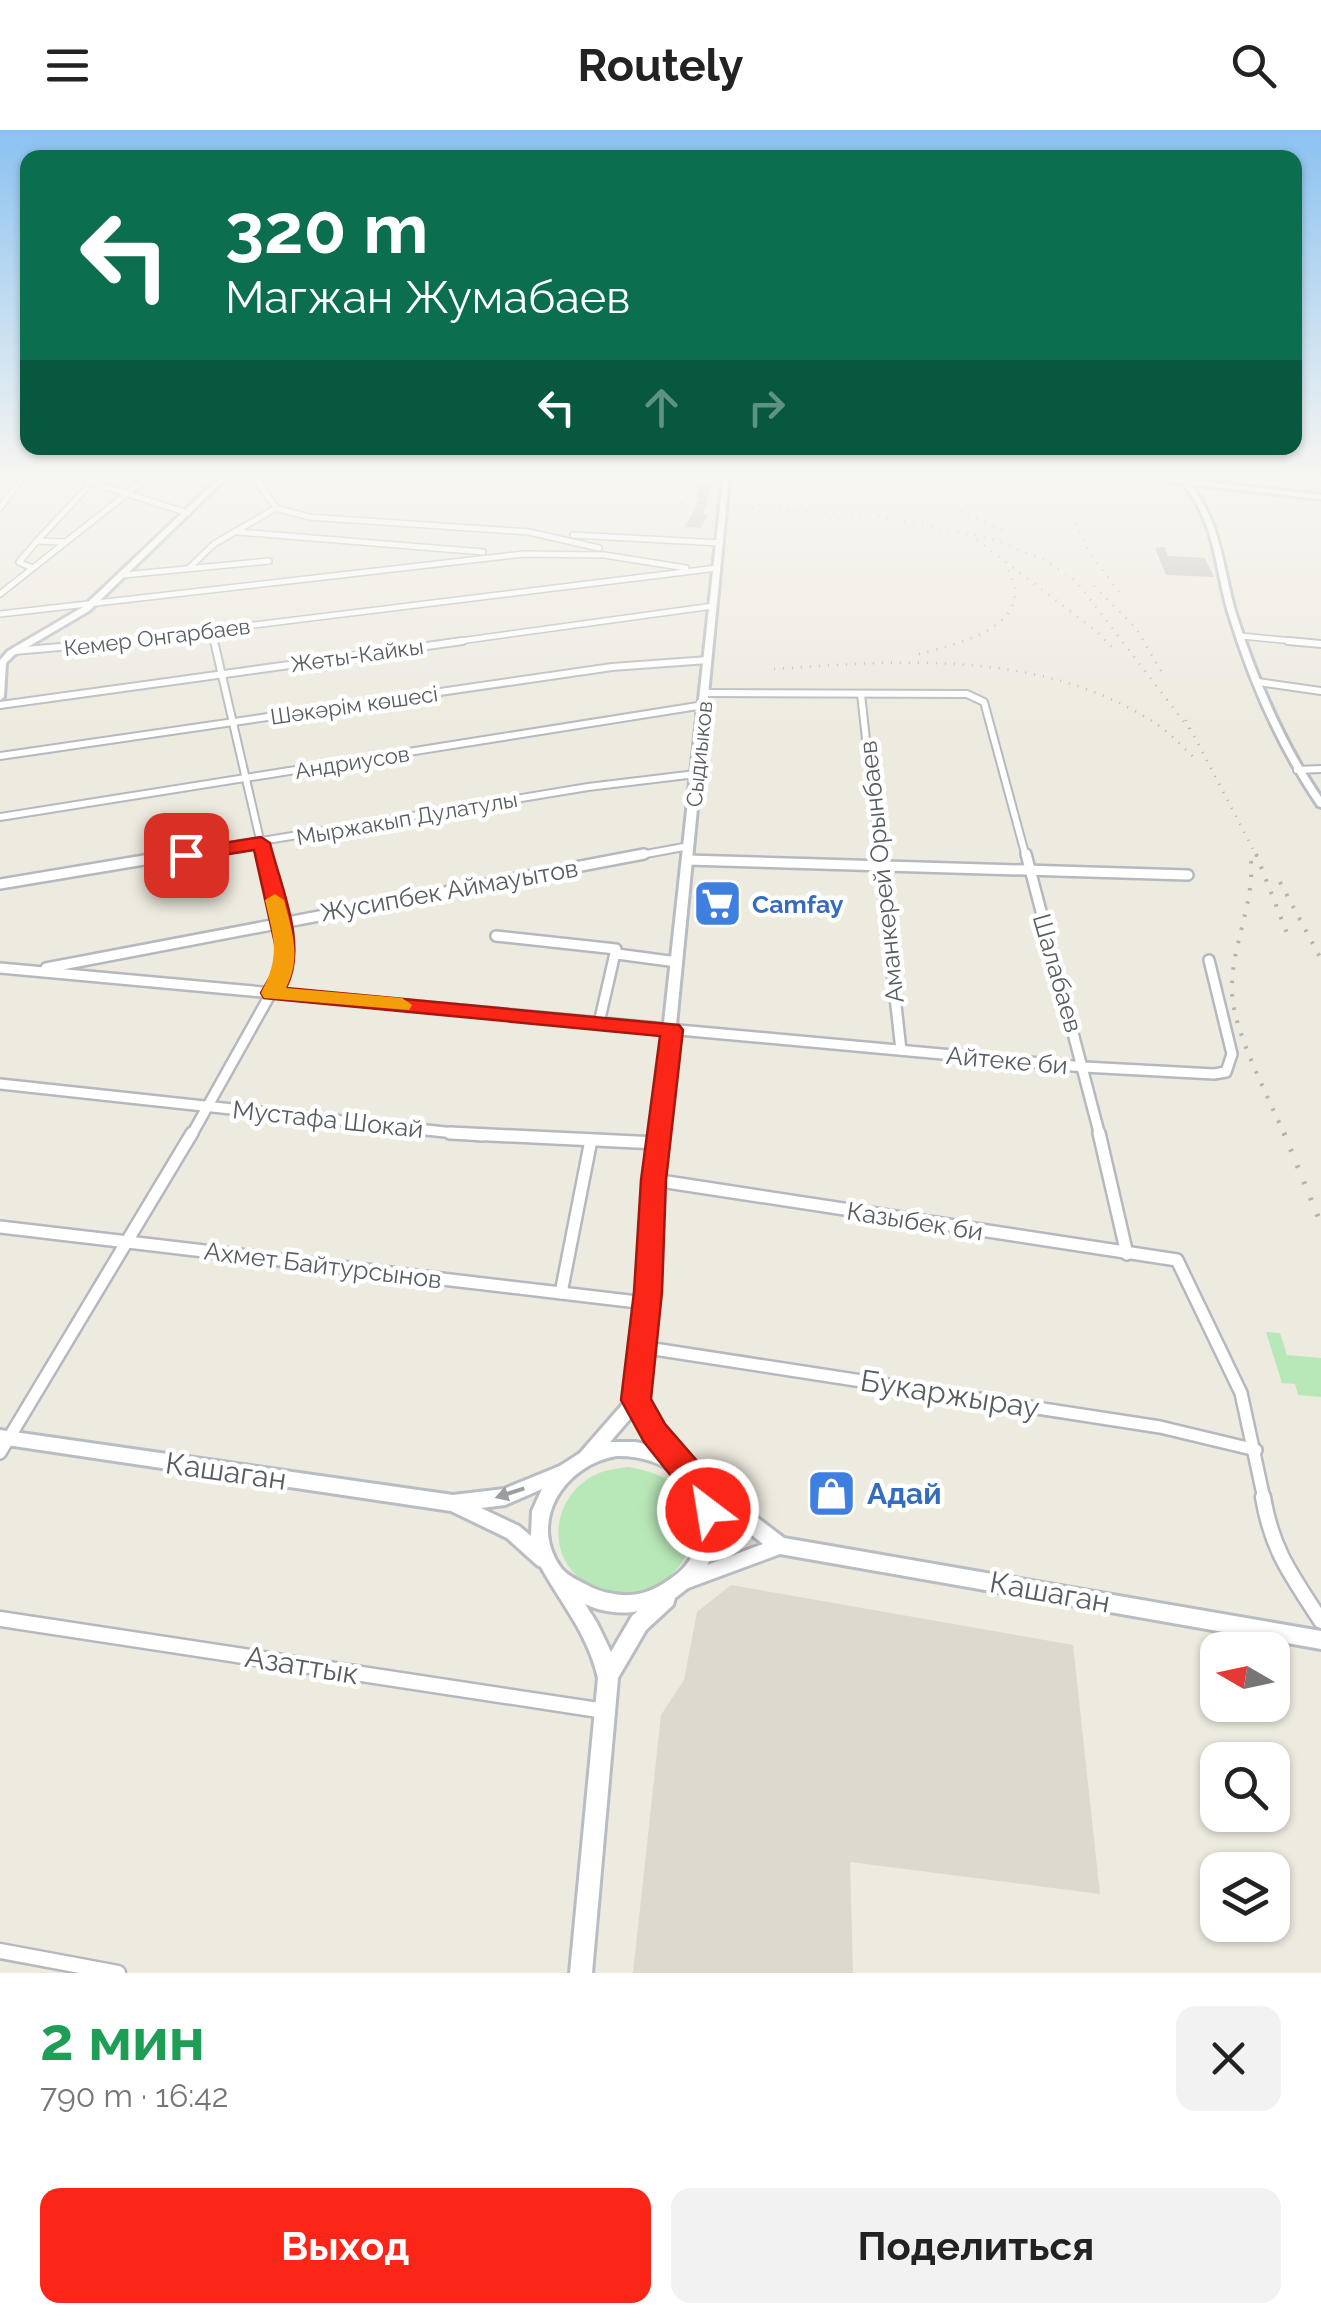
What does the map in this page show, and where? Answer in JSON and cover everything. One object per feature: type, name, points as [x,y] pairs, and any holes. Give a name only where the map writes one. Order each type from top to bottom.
[{"type":"street","points":[[23,564],[32,568]]},
{"type":"street","points":[[0,594],[37,564]]},
{"type":"street","points":[[0,701],[2,663],[14,651],[86,609],[135,564]]},
{"type":"street","points":[[189,568],[193,564]]},
{"type":"street","points":[[123,575],[235,564]]},
{"type":"street","points":[[0,614],[86,609],[430,564]]},
{"type":"street","points":[[665,564],[694,570]]},
{"type":"street","name":"Сыдиыков","points":[[636,1400],[654,1180],[717,564]]},
{"type":"street","points":[[1221,564],[1230,606],[1258,682],[1297,770],[1321,804]]},
{"type":"street","name":"Кемер Онгарбаев","points":[[14,651],[45,651],[717,568]]},
{"type":"street","name":"Жеты-Кайкы","points":[[0,701],[714,606]]},
{"type":"street","points":[[3,1443],[128,1243],[284,970],[286,948],[211,630]]},
{"type":"street","points":[[1240,636],[1321,644]]},
{"type":"street","name":"Шәкәрім көшесі","points":[[0,756],[612,668],[708,660]]},
{"type":"street","points":[[1258,682],[1321,691]]},
{"type":"street","points":[[706,693],[978,696]]},
{"type":"street","name":"Аманкерей Орынбаев","points":[[862,694],[900,1050]]},
{"type":"street","name":"Шалабаев","points":[[978,696],[984,702],[1084,1067],[1127,1254]]},
{"type":"street","name":"Андриусов","points":[[0,817],[704,705]]},
{"type":"street","points":[[1297,770],[1321,769]]},
{"type":"street","name":"Мыржакып Дулатулы","points":[[0,884],[588,787],[696,774]]},
{"type":"street","name":"Жусипбек Аймауытов","points":[[34,971],[688,846]]},
{"type":"street","points":[[687,860],[1188,875]]},
{"type":"street","points":[[496,936],[608,945],[617,954],[677,962]]},
{"type":"street","points":[[599,1023],[617,954]]},
{"type":"street","name":"Айтеке би","points":[[0,968],[1084,1067],[1226,1072],[1232,1054],[1209,960]]},
{"type":"street","name":"Мустафа Шокай","points":[[0,1084],[468,1135],[658,1142]]},
{"type":"street","points":[[561,1293],[591,1140]]},
{"type":"street","name":"Казыбек би","points":[[654,1180],[1177,1260],[1242,1393],[1256,1450]]},
{"type":"street","name":"Ахмет Байтурсынов","points":[[0,1228],[646,1303]]},
{"type":"street","name":"Букаржырау","points":[[642,1347],[1160,1427],[1256,1450]]},
{"type":"street","points":[[586,1458],[636,1400],[654,1433],[700,1488],[708,1510],[710,1535],[702,1560],[639,1623],[608,1676]]},
{"type":"street","name":"Кашаган","points":[[3,1443],[453,1504]]},
{"type":"street","points":[[453,1504],[505,1497],[564,1472],[586,1458],[610,1450],[637,1449],[662,1455],[683,1469],[780,1546]]},
{"type":"street","points":[[1256,1450],[1269,1534],[1321,1620]]},
{"type":"street","points":[[564,1472],[549,1491],[540,1514],[539,1538],[552,1570],[589,1624],[608,1676],[580,1973]]},
{"type":"street","points":[[453,1504],[512,1532],[576,1594],[600,1604],[626,1606],[653,1601],[724,1563],[780,1546]]},
{"type":"street","name":"Кашаган","points":[[780,1546],[1321,1640]]},
{"type":"street","name":"Азаттык","points":[[0,1619],[605,1711]]},
{"type":"street","points":[[0,1951],[118,1973]]},
{"type":"shaded area","points":[[731,1585],[1073,1645],[1100,1894],[850,1862],[853,1973],[633,1973],[661,1715],[684,1680],[697,1612]]},
{"type":"green space","points":[[1266,1332],[1280,1333],[1287,1355],[1321,1358],[1321,1397],[1298,1395],[1295,1384],[1282,1383]]},
{"type":"green space","points":[[628,1467],[669,1481],[690,1504],[694,1531],[685,1558],[665,1580],[639,1594],[608,1593],[576,1575],[567,1564],[561,1552],[559,1526],[567,1501],[585,1481]]},
{"type":"building","points":[[1162,564],[1208,564],[1214,577],[1166,575]]},
{"type":"railway","points":[[1008,564],[1096,631],[1117,652]]},
{"type":"railway","points":[[1050,564],[1076,581],[1191,731]]},
{"type":"railway","points":[[1098,564],[1123,598]]},
{"type":"railway","points":[[919,654],[976,636],[1006,616],[1014,602],[1014,585],[1005,565]]},
{"type":"railway","points":[[1094,586],[1136,628],[1164,676]]},
{"type":"railway","points":[[774,669],[920,663],[1016,671],[1109,698],[1158,725],[1198,761]]},
{"type":"railway","points":[[1186,720],[1257,857]]},
{"type":"railway","points":[[1256,854],[1290,941]]},
{"type":"railway","points":[[1251,861],[1232,991],[1245,1044],[1285,1136]]},
{"type":"railway","points":[[1280,882],[1321,959]]},
{"type":"railway","points":[[1284,1133],[1321,1224]]},
{"type":"slow traffic","points":[[275,900],[286,948],[284,970],[272,993],[402,1005]]},
{"type":"place","name":"Camfay","points":[[717,904]]},
{"type":"place","name":"Адай","points":[[832,1493]]},
{"type":"route","points":[[186,855],[261,843],[286,948],[284,970],[272,993],[672,1030],[654,1180],[648,1292],[636,1400],[654,1433],[700,1488],[708,1510]]}]
